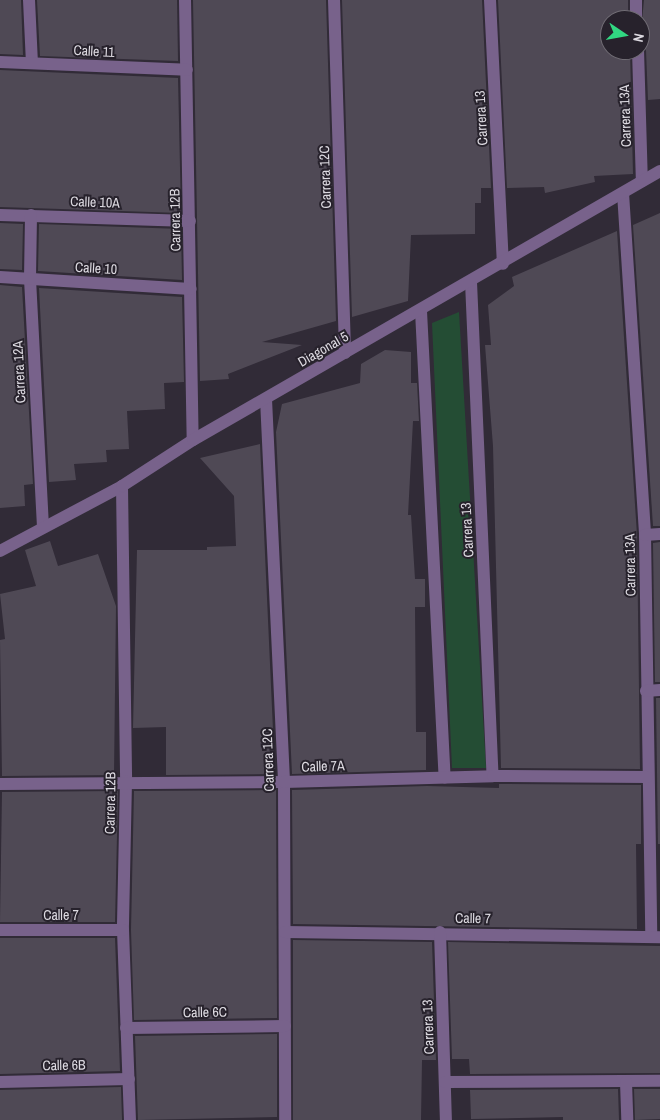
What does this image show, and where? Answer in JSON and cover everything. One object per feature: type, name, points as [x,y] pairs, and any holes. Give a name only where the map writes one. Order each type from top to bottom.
[{"type":"street","points":[[29,0],[32,63]]},
{"type":"street","name":"Carrera 12B","points":[[185,0],[193,440]]},
{"type":"street","name":"Carrera 12C","points":[[334,0],[345,354]]},
{"type":"street","name":"Carrera 13","points":[[490,0],[503,264]]},
{"type":"street","name":"Carrera 13A","points":[[638,60],[642,181]]},
{"type":"street","name":"Calle 11","points":[[0,62],[187,70]]},
{"type":"street","name":"Diagonal 5","points":[[0,551],[122,486],[193,440],[503,264],[660,171]]},
{"type":"street","name":"Carrera 13A","points":[[623,193],[645,535],[647,777],[655,937]]},
{"type":"street","name":"Calle 10A","points":[[0,214],[190,220]]},
{"type":"street","name":"Carrera 12A","points":[[32,215],[30,279],[43,527]]},
{"type":"street","name":"Calle 10","points":[[0,277],[191,289]]},
{"type":"street","name":"Carrera 13","points":[[471,282],[493,776]]},
{"type":"street","points":[[421,311],[445,777]]},
{"type":"street","name":"Carrera 12C","points":[[266,399],[284,782],[286,1120]]},
{"type":"street","name":"Carrera 12B","points":[[122,486],[126,781],[123,930],[130,1120]]},
{"type":"street","points":[[645,535],[660,534]]},
{"type":"street","points":[[646,691],[660,690]]},
{"type":"street","name":"Calle 7A","points":[[0,784],[126,781],[284,782],[493,776],[647,777]]},
{"type":"street","name":"Calle 7","points":[[0,930],[123,930]]},
{"type":"street","name":"Calle 7","points":[[285,932],[440,932],[655,937]]},
{"type":"street","name":"Carrera 13","points":[[440,932],[446,1120]]},
{"type":"street","name":"Calle 6C","points":[[126,1028],[285,1026]]},
{"type":"street","name":"Calle 6B","points":[[0,1082],[129,1079]]},
{"type":"street","points":[[445,1082],[660,1081]]},
{"type":"street","points":[[626,1082],[627,1120]]},
{"type":"green space","points":[[459,312],[486,768],[452,768],[432,323]]},
{"type":"building","points":[[0,0],[21,0],[23,55],[0,54]]},
{"type":"building","points":[[37,0],[177,0],[178,61],[40,56]]},
{"type":"building","points":[[193,0],[326,0],[336,321],[262,342],[302,345],[228,374],[229,379],[200,381]]},
{"type":"building","points":[[342,0],[482,0],[491,188],[481,188],[481,203],[475,203],[475,234],[411,235],[408,301],[352,317]]},
{"type":"building","points":[[498,0],[628,0],[628,10],[600,10],[600,60],[630,60],[633,174],[594,176],[595,182],[545,193],[544,187],[507,188]]},
{"type":"building","points":[[644,0],[660,0],[660,99],[648,100],[646,60],[650,60],[650,10],[643,10]]},
{"type":"building","points":[[0,70],[178,78],[181,213],[0,207]]},
{"type":"building","points":[[660,213],[660,526],[653,526],[633,225]]},
{"type":"building","points":[[0,223],[23,224],[22,270],[0,269]]},
{"type":"building","points":[[39,224],[181,229],[182,280],[38,271]]},
{"type":"building","points":[[617,231],[637,535],[640,769],[501,768],[493,446],[485,345],[491,345],[488,305],[514,286],[512,277]]},
{"type":"building","points":[[0,285],[22,287],[33,484],[24,485],[25,506],[0,508]]},
{"type":"building","points":[[39,288],[182,297],[184,382],[164,383],[165,409],[127,411],[129,449],[106,450],[107,462],[74,464],[76,480],[49,482]]},
{"type":"building","points":[[385,350],[411,352],[411,383],[417,383],[419,421],[413,421],[408,515],[411,515],[415,579],[425,579],[425,607],[415,607],[416,732],[426,732],[426,770],[292,774],[276,432],[282,404],[360,383],[361,364]]},
{"type":"building","points":[[260,444],[275,774],[166,775],[166,727],[133,728],[137,550],[207,550],[207,547],[236,546],[234,496],[200,458]]},
{"type":"building","points":[[50,541],[58,566],[98,554],[116,606],[114,775],[2,776],[0,640],[5,639],[0,594],[36,586],[25,550]]},
{"type":"building","points":[[660,542],[660,682],[655,682],[653,543]]},
{"type":"building","points":[[656,698],[660,698],[660,844],[658,844]]},
{"type":"building","points":[[499,784],[641,785],[641,844],[636,844],[637,929],[293,924],[292,790],[427,786],[499,788]]},
{"type":"building","points":[[276,790],[277,1018],[134,1020],[131,930],[134,791]]},
{"type":"building","points":[[118,791],[115,922],[0,922],[2,792]]},
{"type":"building","points":[[0,938],[115,938],[120,1071],[0,1074]]},
{"type":"building","points":[[293,940],[432,942],[436,1060],[422,1060],[421,1120],[293,1120]]},
{"type":"building","points":[[448,942],[660,946],[660,1073],[470,1074],[469,1059],[452,1059]]},
{"type":"building","points":[[277,1034],[277,1117],[138,1120],[135,1036]]},
{"type":"building","points":[[121,1087],[122,1120],[0,1120],[0,1090]]},
{"type":"building","points":[[618,1089],[619,1120],[563,1120],[563,1117],[471,1119],[470,1090]]},
{"type":"building","points":[[634,1089],[660,1089],[660,1119],[635,1120]]}]
